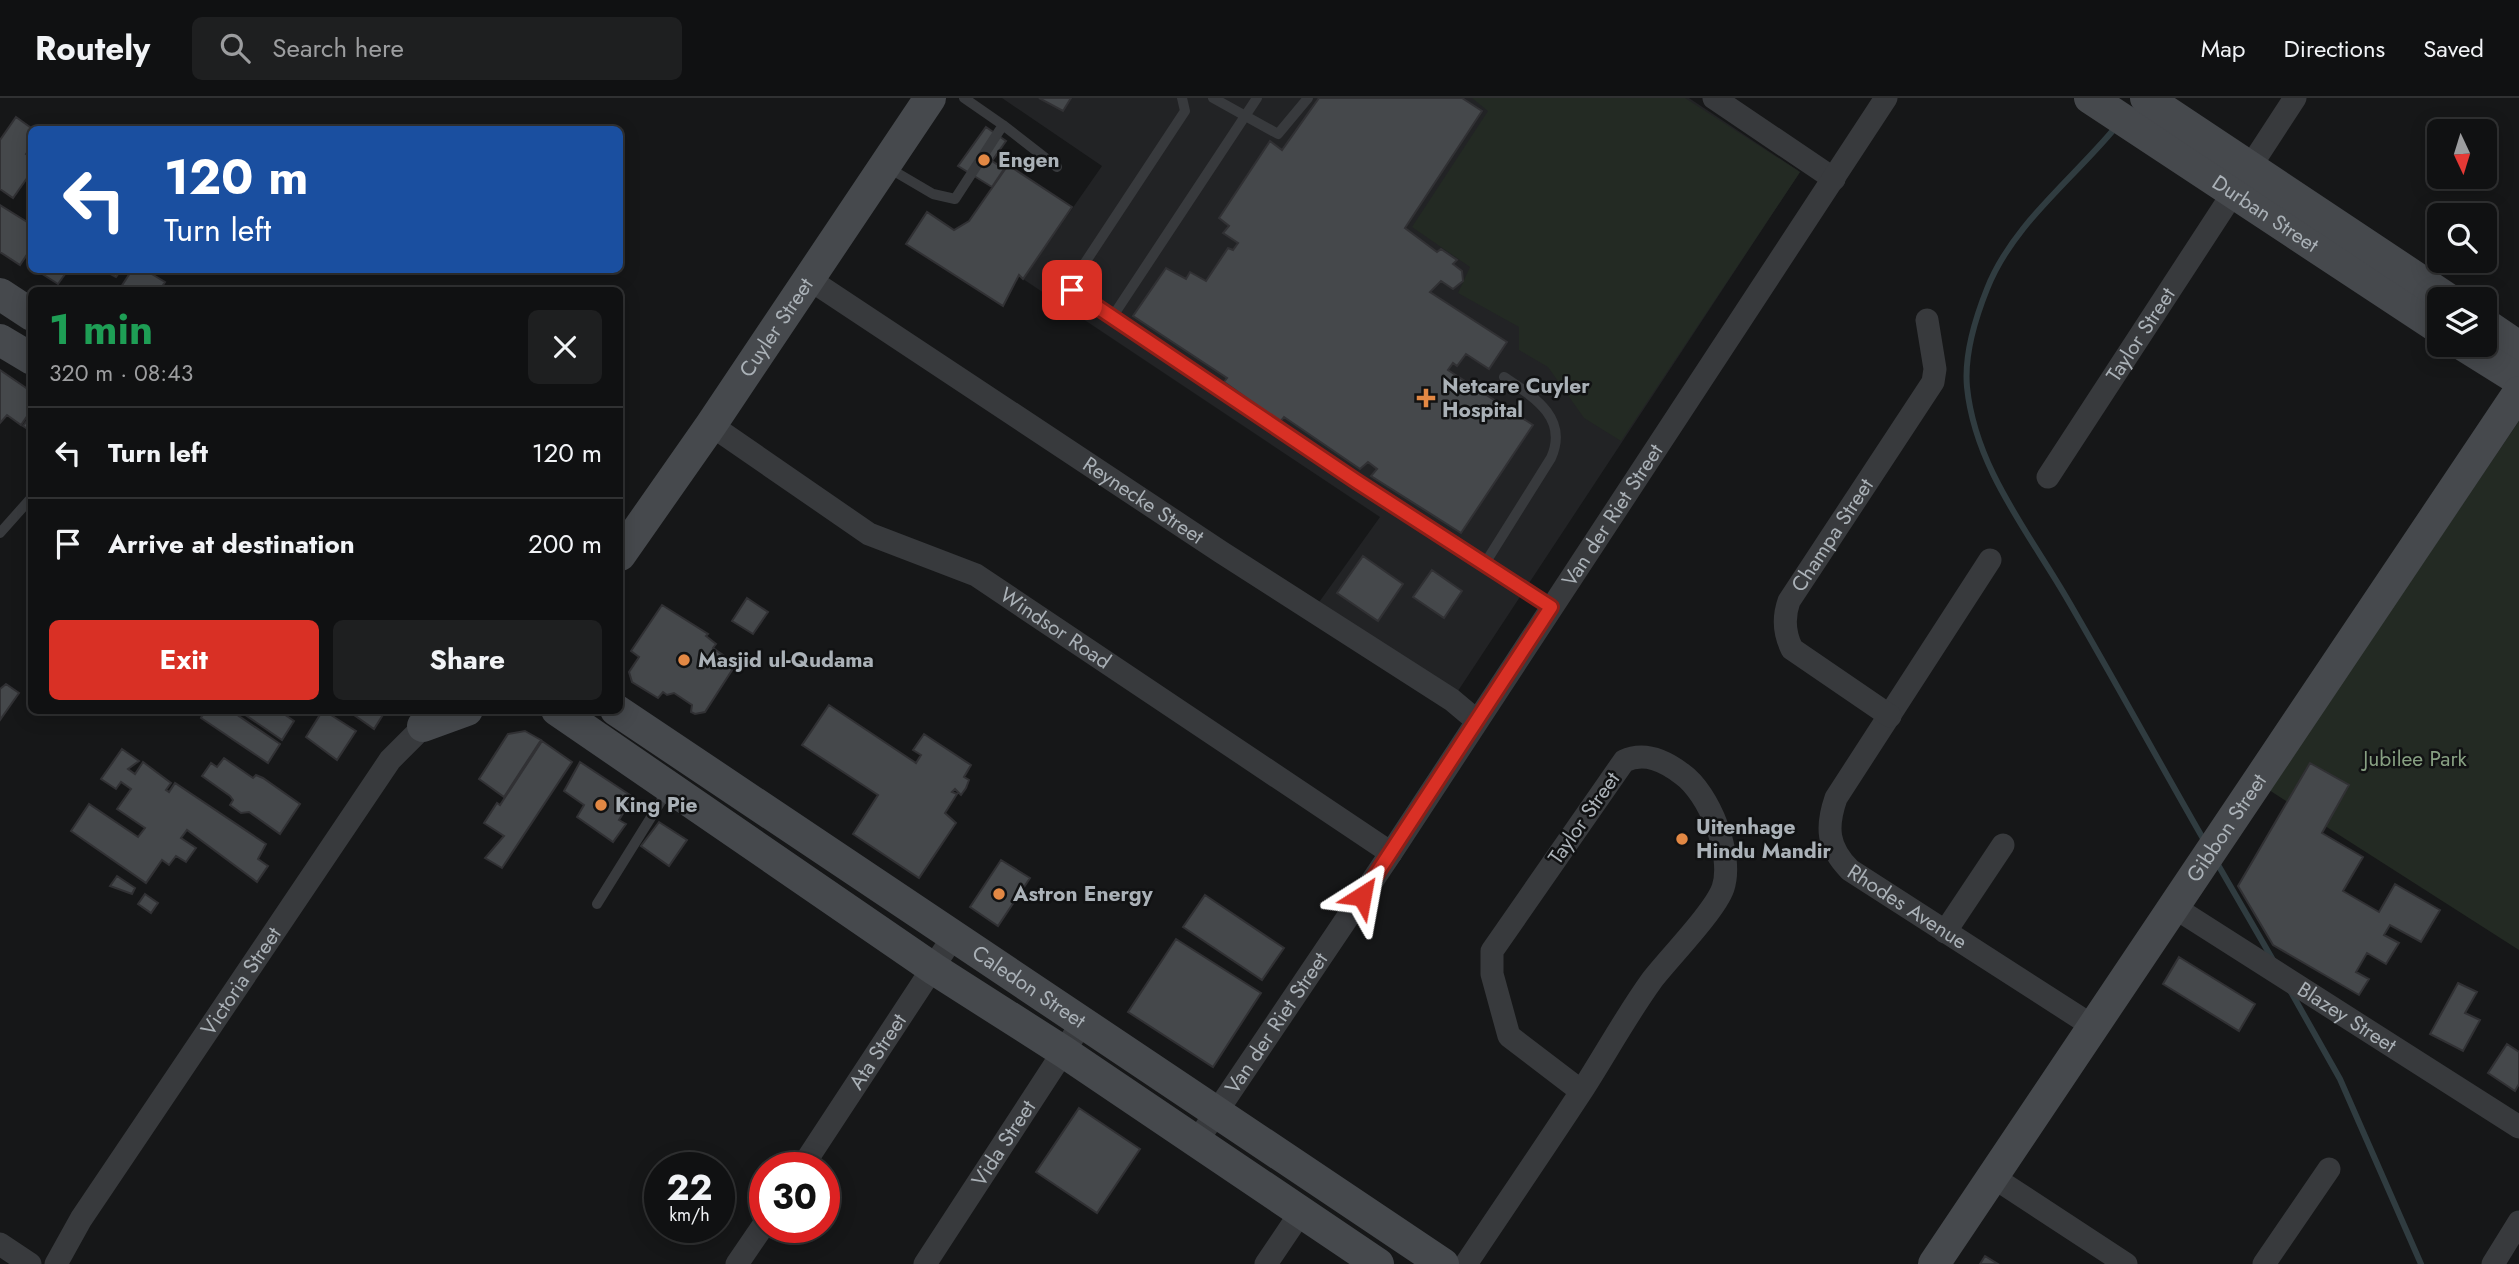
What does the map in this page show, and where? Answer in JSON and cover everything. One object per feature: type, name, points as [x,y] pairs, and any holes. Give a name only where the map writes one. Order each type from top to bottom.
[{"type":"main road","name":"Cuyler Street","points":[[623,551],[711,425],[930,98]]},
{"type":"main road","name":"Durban Street","points":[[2090,98],[2241,179],[2427,287]]},
{"type":"main road","name":"Durban Street","points":[[2146,98],[2241,179],[2427,319]]},
{"type":"main road","points":[[0,294],[28,312]]},
{"type":"main road","points":[[2497,332],[2519,347]]},
{"type":"main road","points":[[0,340],[28,357]]},
{"type":"main road","points":[[2482,357],[2519,380]]},
{"type":"main road","name":"Gibbon Street","points":[[1934,1264],[2519,392]]},
{"type":"main road","points":[[426,720],[451,714]]},
{"type":"main road","name":"Caledon Street","points":[[563,714],[934,969],[1064,1052],[1378,1264]]},
{"type":"main road","name":"Caledon Street","points":[[621,714],[1443,1264]]},
{"type":"street","points":[[1714,98],[1834,179]]},
{"type":"street","name":"Van der Riet Street","points":[[1197,1141],[1391,853],[1886,98]]},
{"type":"street","name":"Taylor Street","points":[[2048,477],[2295,98]]},
{"type":"street","name":"Reynecke Street","points":[[809,279],[1244,567],[1452,700],[1477,720]]},
{"type":"street","name":"Champa Street","points":[[1890,716],[1792,649],[1786,635],[1785,615],[1789,601],[1933,382],[1935,369],[1927,320]]},
{"type":"street","name":"Windsor Road","points":[[711,425],[869,534],[976,575],[1391,853]]},
{"type":"street","name":"Rhodes Avenue","points":[[1990,560],[1836,798],[1829,835],[1837,856],[1850,870],[2094,1027]]},
{"type":"street","name":"Victoria Street","points":[[56,1264],[81,1219],[360,803],[390,760],[426,720]]},
{"type":"street","name":"Taylor Street","points":[[1466,1264],[1581,1091],[1651,982],[1723,888],[1723,854],[1713,814],[1704,794],[1691,780],[1653,758],[1633,757],[1624,761],[1492,951],[1492,974],[1509,1036],[1581,1091]]},
{"type":"street","points":[[1945,932],[2003,845]]},
{"type":"street","name":"Blazey Street","points":[[2174,907],[2519,1127]]},
{"type":"street","name":"Ata Street","points":[[812,1152],[953,937]]},
{"type":"street","name":"Vida Street","points":[[925,1264],[1082,1023]]},
{"type":"street","points":[[2264,1264],[2329,1169]]},
{"type":"street","points":[[1993,1177],[2126,1264]]},
{"type":"street","points":[[1266,1264],[1301,1212]]},
{"type":"street","points":[[2493,1264],[2519,1222]]},
{"type":"street","points":[[737,1264],[751,1243]]},
{"type":"street","points":[[0,1244],[30,1264]]},
{"type":"lane","points":[[964,98],[1057,167]]},
{"type":"lane","points":[[1182,98],[1185,111],[1071,284],[1072,290],[1111,319],[1551,607]]},
{"type":"lane","points":[[1111,319],[1257,98]]},
{"type":"lane","points":[[1215,99],[1279,134],[1308,98]]},
{"type":"lane","points":[[885,166],[933,194],[955,199],[1003,125]]},
{"type":"lane","points":[[1484,565],[1551,458],[1557,439],[1554,423],[1545,407],[1504,377]]},
{"type":"lane","points":[[0,533],[28,502]]},
{"type":"lane","points":[[597,904],[670,789]]},
{"type":"shaded area","name":"Netcare Cuyler Hospital","points":[[1002,98],[1689,98],[1800,172],[1452,700],[1312,612],[1380,517],[1023,279],[1102,166]]},
{"type":"green space","points":[[1472,98],[1685,98],[1800,172],[1621,441],[1584,418],[1548,367],[1519,350],[1519,327],[1458,293],[1470,267],[1412,227],[1488,111]]},
{"type":"green space","name":"Jubilee Park","points":[[2519,421],[2519,950],[2269,790]]},
{"type":"building","points":[[1039,98],[1071,98],[1063,111]]},
{"type":"building","points":[[1319,98],[1462,98],[1482,111],[1405,228],[1437,252],[1441,249],[1457,260],[1453,264],[1462,271],[1463,281],[1453,289],[1441,281],[1430,292],[1507,342],[1489,369],[1466,354],[1457,366],[1453,363],[1448,370],[1533,425],[1461,533],[1371,476],[1377,469],[1368,462],[1360,469],[1284,417],[1280,422],[1224,382],[1227,378],[1133,316],[1166,268],[1186,279],[1190,272],[1206,281],[1228,248],[1233,250],[1238,243],[1223,233],[1229,226],[1219,218],[1270,141],[1282,150]]},
{"type":"building","points":[[16,117],[28,126],[26,154],[28,177],[13,198],[0,189],[0,140]]},
{"type":"building","points":[[986,127],[1006,141],[992,161],[1004,169],[992,187],[958,166]]},
{"type":"building","points":[[1008,165],[1072,207],[1023,279],[1019,275],[1003,306],[906,244],[927,212],[954,230],[969,221]]},
{"type":"building","points":[[0,205],[28,222],[28,253],[20,265],[0,252]]},
{"type":"building","points":[[41,273],[66,273],[58,284]]},
{"type":"building","points":[[130,273],[150,273],[165,282],[162,287],[121,287]]},
{"type":"building","points":[[0,370],[28,389],[28,415],[21,425],[7,415],[0,423]]},
{"type":"building","points":[[1363,556],[1403,584],[1378,621],[1337,593]]},
{"type":"building","points":[[1432,570],[1462,591],[1444,618],[1413,597]]},
{"type":"building","points":[[747,598],[768,612],[753,634],[732,621]]},
{"type":"building","name":"Masjid ul-Qudama","points":[[662,605],[708,634],[706,636],[716,644],[713,648],[736,664],[705,712],[691,712],[692,705],[674,693],[667,695],[663,692],[658,698],[632,682],[629,672],[639,657],[631,651]]},
{"type":"building","points":[[6,684],[19,693],[0,720],[0,689]]},
{"type":"building","points":[[829,705],[916,763],[921,755],[913,750],[924,734],[971,765],[964,777],[969,780],[966,788],[961,795],[955,789],[952,792],[957,794],[945,813],[956,823],[919,878],[853,834],[878,795],[802,745]]},
{"type":"building","points":[[203,714],[236,714],[280,744],[268,763],[201,718]]},
{"type":"building","points":[[244,714],[284,714],[294,721],[282,740]]},
{"type":"building","points":[[320,714],[329,714],[356,731],[337,760],[306,737]]},
{"type":"building","points":[[353,714],[383,714],[374,729]]},
{"type":"building","points":[[525,731],[541,740],[504,797],[479,779],[508,734]]},
{"type":"building","points":[[542,741],[572,762],[502,868],[485,858],[504,836],[484,823],[497,803],[500,805]]},
{"type":"building","points":[[122,749],[139,761],[128,769],[135,774],[143,762],[171,783],[166,790],[169,792],[175,783],[266,844],[258,859],[268,866],[257,882],[187,830],[181,838],[196,848],[186,862],[176,856],[169,865],[162,860],[146,883],[71,831],[89,804],[138,837],[145,828],[117,809],[131,789],[121,782],[116,789],[101,779]]},
{"type":"building","points":[[224,758],[253,778],[256,775],[263,778],[300,804],[280,834],[249,812],[241,813],[230,805],[233,800],[230,796],[202,776],[211,763],[217,767]]},
{"type":"building","points":[[580,762],[633,797],[619,820],[626,824],[613,842],[577,817],[584,805],[564,791]]},
{"type":"building","points":[[2310,763],[2349,785],[2322,833],[2363,857],[2343,891],[2379,912],[2395,884],[2440,910],[2421,942],[2390,925],[2384,935],[2399,943],[2386,964],[2367,953],[2356,972],[2369,979],[2359,995],[2273,945],[2238,886]]},
{"type":"building","points":[[659,822],[687,840],[669,866],[641,846]]},
{"type":"building","points":[[1001,860],[1030,878],[998,926],[970,907]]},
{"type":"building","points":[[117,876],[135,888],[132,894],[110,886]]},
{"type":"building","points":[[145,894],[158,903],[151,913],[138,904]]},
{"type":"building","points":[[1205,895],[1284,948],[1262,980],[1183,927]]},
{"type":"building","points":[[1176,939],[1261,993],[1213,1067],[1128,1012]]},
{"type":"building","points":[[2179,957],[2255,1004],[2239,1031],[2163,984]]},
{"type":"building","points":[[2458,983],[2477,992],[2465,1013],[2480,1020],[2463,1051],[2430,1034]]},
{"type":"building","points":[[2507,1044],[2519,1052],[2519,1084],[2515,1091],[2488,1073]]},
{"type":"building","points":[[1079,1108],[1140,1149],[1097,1213],[1036,1172]]},
{"type":"building","points":[[1985,1256],[1998,1264],[1980,1264]]},
{"type":"waterway","points":[[2115,128],[2027,224],[1998,266],[1987,289],[1971,337],[1967,387],[1972,417],[1981,445],[2006,499],[2069,602],[2205,842]]},
{"type":"waterway","points":[[2217,863],[2273,960]]},
{"type":"waterway","points":[[2291,992],[2340,1079],[2421,1264]]},
{"type":"place","name":"Engen","points":[[984,160]]},
{"type":"place","name":"Netcare Cuyler Hospital","points":[[1426,398]]},
{"type":"place","name":"Masjid ul-Qudama","points":[[684,660]]},
{"type":"place","name":"King Pie","points":[[601,805]]},
{"type":"place","name":"Uitenhage Hindu Mandir","points":[[1682,839]]},
{"type":"place","name":"Astron Energy","points":[[999,894]]},
{"type":"route","points":[[1072,290],[1111,319],[1551,607],[1362,896]]}]
